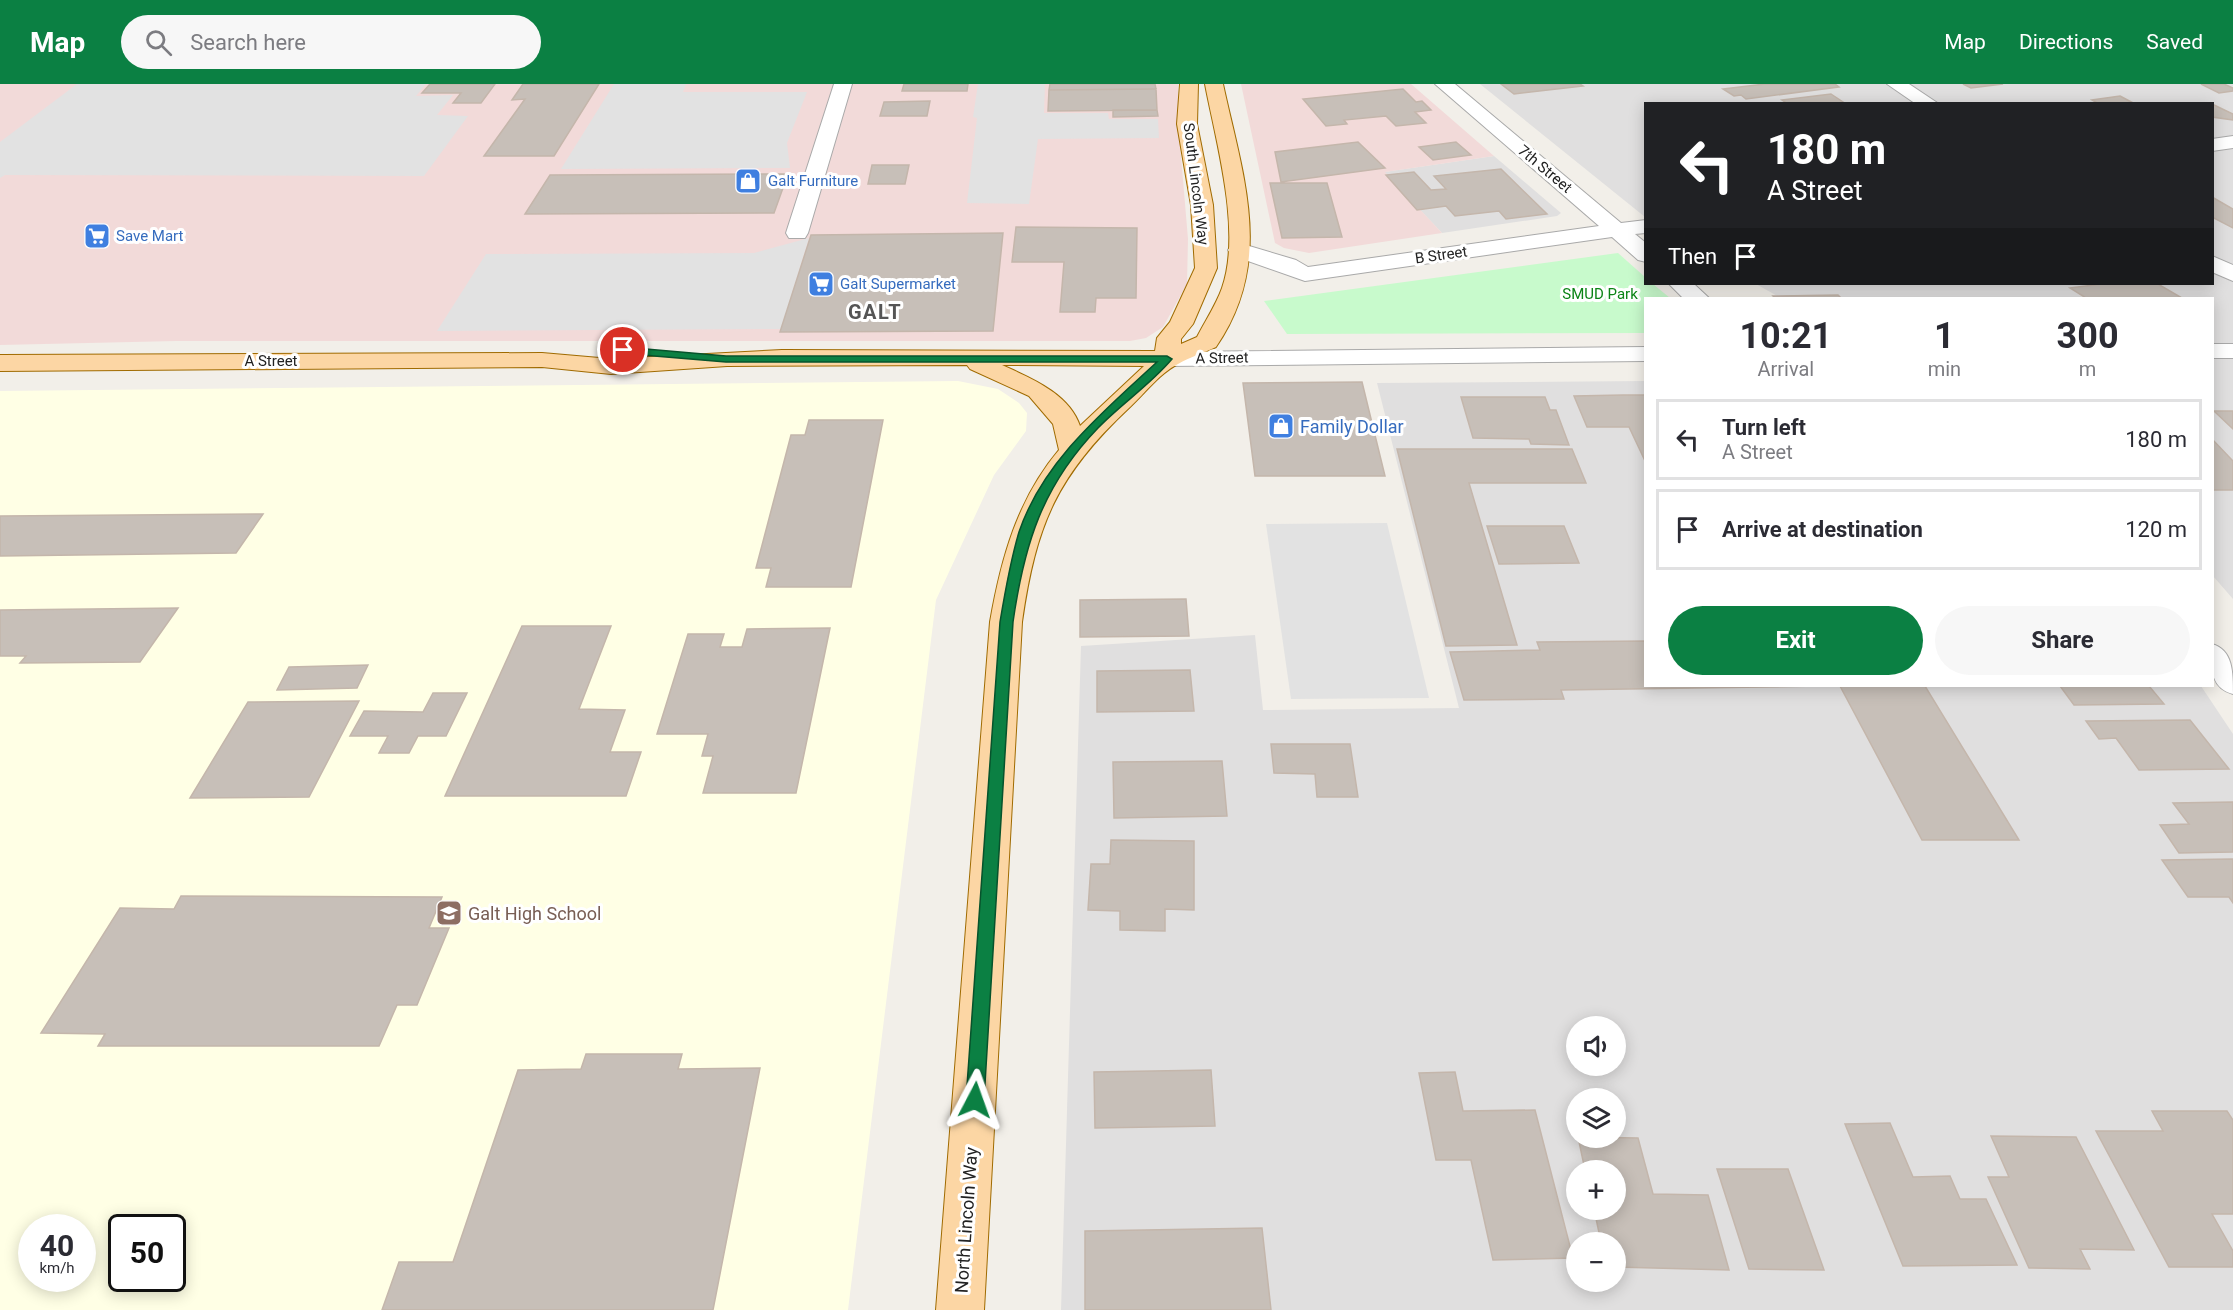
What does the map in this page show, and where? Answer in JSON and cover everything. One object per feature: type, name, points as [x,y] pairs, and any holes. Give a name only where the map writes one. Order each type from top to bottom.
[{"type":"main road","name":"South Lincoln Way","points":[[1189,84],[1187,124],[1203,205],[1206,268],[1181,324],[1169,339],[1167,359],[1208,342],[1234,287],[1239,250],[1238,200],[1214,84]]},
{"type":"main road","points":[[963,358],[1038,390],[1066,422],[1073,450]]},
{"type":"main road","name":"A Street","points":[[0,363],[542,360],[570,367],[597,367],[726,359],[1167,359]]},
{"type":"main road","name":"North Lincoln Way","points":[[960,1310],[1006,622],[1014,572],[1026,530],[1041,496],[1073,450],[1094,426],[1167,359]]},
{"type":"street","points":[[797,233],[843,84]]},
{"type":"street","name":"7th Street","points":[[1444,84],[1644,253]]},
{"type":"street","points":[[1896,84],[1927,102]]},
{"type":"street","points":[[2214,145],[2233,142]]},
{"type":"street","name":"B Street","points":[[1239,250],[1288,265],[1305,274],[1644,226]]},
{"type":"street","points":[[2214,264],[2233,274]]},
{"type":"street","points":[[1681,285],[1696,297]]},
{"type":"street","points":[[2214,351],[2233,351]]},
{"type":"street","name":"A Street","points":[[1167,359],[1644,354]]},
{"type":"street","points":[[2214,657],[2233,683]]},
{"type":"shaded area","points":[[0,84],[1178,84],[1178,121],[1188,239],[1187,284],[1163,327],[1146,338],[1130,341],[176,341],[0,345]]},
{"type":"shaded area","points":[[77,84],[426,84],[416,96],[453,95],[437,115],[468,116],[424,176],[5,175],[0,178],[0,142]]},
{"type":"shaded area","points":[[614,84],[686,84],[683,92],[807,92],[787,143],[790,168],[561,169]]},
{"type":"shaded area","points":[[978,84],[1045,84],[1044,113],[1108,113],[1109,119],[1158,119],[1159,138],[1038,139],[1029,204],[967,203],[977,118],[973,117]]},
{"type":"shaded area","points":[[1241,84],[1411,84],[1494,156],[1385,172],[1442,233],[1309,253],[1284,248],[1275,243]]},
{"type":"shaded area","points":[[1480,84],[2233,84],[2233,599],[2214,577],[2214,297],[1779,297],[1758,285],[2214,285],[2214,102],[1644,102],[1644,216]]},
{"type":"shaded area","points":[[1494,156],[1561,213],[1557,216],[1442,233],[1384,172]]},
{"type":"shaded area","points":[[809,238],[781,329],[437,331],[486,254],[754,253]]},
{"type":"shaded area","name":"Galt High School","points":[[958,381],[998,389],[1019,403],[1027,413],[1026,431],[994,475],[936,600],[848,1310],[0,1310],[0,391]]},
{"type":"shaded area","points":[[1644,381],[1644,687],[2202,687],[2233,734],[2233,1310],[1061,1310],[1081,646],[1255,635],[1263,710],[1459,708],[1377,383]]},
{"type":"shaded area","points":[[1387,523],[1429,698],[1291,699],[1266,524]]},
{"type":"green space","name":"SMUD Park","points":[[1618,253],[1644,276],[1644,285],[1654,285],[1669,297],[1644,297],[1644,333],[1287,334],[1264,301]]},
{"type":"building","points":[[430,84],[495,84],[481,103],[453,103],[461,93],[422,93]]},
{"type":"building","points":[[523,84],[599,84],[554,156],[484,156],[525,99],[512,100]]},
{"type":"building","points":[[904,84],[968,84],[967,91],[902,91]]},
{"type":"building","points":[[1050,84],[1155,84],[1156,89],[1049,90]]},
{"type":"building","points":[[1501,84],[1580,84],[1583,86],[1514,94]]},
{"type":"building","points":[[1765,84],[1835,84],[1839,87],[1746,99],[1741,95],[1734,96],[1723,89]]},
{"type":"building","points":[[1963,84],[2003,84],[1971,88]]},
{"type":"building","points":[[2201,84],[2224,84],[2233,88],[2233,91],[2219,93]]},
{"type":"building","points":[[1156,89],[1157,110],[1048,111],[1049,90]]},
{"type":"building","points":[[1403,89],[1416,102],[1422,101],[1431,110],[1415,112],[1426,123],[1396,126],[1386,116],[1344,120],[1347,124],[1326,126],[1303,99]]},
{"type":"building","points":[[1831,94],[1843,102],[1785,102],[1782,100]]},
{"type":"building","points":[[2120,96],[2131,102],[2096,102],[2092,100]]},
{"type":"building","points":[[930,101],[927,116],[880,116],[884,102]]},
{"type":"building","points":[[2214,105],[2233,114],[2233,120],[2214,117]]},
{"type":"building","points":[[1113,110],[1157,110],[1158,116],[1113,117]]},
{"type":"building","points":[[1358,142],[1385,168],[1281,182],[1275,152]]},
{"type":"building","points":[[1456,142],[1471,155],[1433,160],[1419,147]]},
{"type":"building","points":[[872,165],[909,165],[905,184],[868,184]]},
{"type":"building","points":[[1501,169],[1547,214],[1506,219],[1499,211],[1455,216],[1446,206],[1417,210],[1386,175],[1414,172],[1431,190],[1446,189],[1434,176]]},
{"type":"building","points":[[788,174],[774,213],[525,214],[550,175]]},
{"type":"building","points":[[1270,183],[1327,183],[1342,237],[1282,238]]},
{"type":"building","points":[[2214,198],[2233,209],[2233,228],[2214,218]]},
{"type":"building","points":[[1016,227],[1137,228],[1136,298],[1096,298],[1095,312],[1060,312],[1064,262],[1012,262]]},
{"type":"building","points":[[1003,233],[993,331],[780,332],[811,235]]},
{"type":"building","points":[[2093,285],[2160,285],[2180,297],[2084,297],[2070,288]]},
{"type":"building","points":[[1838,295],[1840,297],[1774,297]]},
{"type":"building","points":[[1362,382],[1385,476],[1255,476],[1243,383]]},
{"type":"building","points":[[1644,395],[1644,459],[1629,427],[1587,427],[1574,396]]},
{"type":"building","points":[[1461,397],[1545,397],[1550,410],[1556,410],[1569,445],[1531,444],[1529,439],[1473,438]]},
{"type":"building","points":[[2214,411],[2233,411],[2233,429]]},
{"type":"building","points":[[809,420],[883,420],[851,587],[766,587],[771,568],[756,568],[791,435],[805,435]]},
{"type":"building","points":[[2214,441],[2233,461],[2233,490],[2214,490]]},
{"type":"building","points":[[1397,449],[1572,449],[1586,483],[1469,483],[1517,645],[1446,646]]},
{"type":"building","points":[[263,514],[236,553],[0,556],[0,516]]},
{"type":"building","points":[[1487,526],[1564,526],[1579,563],[1499,564]]},
{"type":"building","points":[[1186,599],[1189,636],[1080,637],[1080,600]]},
{"type":"building","points":[[178,608],[140,662],[20,663],[26,656],[0,656],[0,610]]},
{"type":"building","points":[[522,626],[611,626],[579,709],[625,710],[610,752],[641,752],[626,796],[445,796]]},
{"type":"building","points":[[830,628],[796,793],[703,793],[713,756],[702,756],[708,734],[657,734],[688,634],[724,634],[720,647],[742,647],[747,629]]},
{"type":"building","points":[[1644,641],[1644,687],[1756,687],[1561,690],[1564,699],[1464,700],[1450,652],[1540,650],[1537,642]]},
{"type":"building","points":[[368,665],[357,688],[277,690],[289,667]]},
{"type":"building","points":[[1190,670],[1194,711],[1097,712],[1097,671]]},
{"type":"building","points":[[1841,687],[1926,687],[2019,840],[1922,840]]},
{"type":"building","points":[[2061,687],[2150,687],[2164,704],[2074,705]]},
{"type":"building","points":[[433,693],[467,693],[446,736],[418,736],[409,753],[379,753],[388,736],[350,736],[364,711],[423,712]]},
{"type":"building","points":[[359,701],[309,797],[190,798],[248,702]]},
{"type":"building","points":[[2190,720],[2229,769],[2139,770],[2116,738],[2099,739],[2086,721]]},
{"type":"building","points":[[1271,744],[1350,744],[1358,797],[1317,797],[1315,774],[1274,773]]},
{"type":"building","points":[[1222,761],[1227,816],[1114,818],[1113,762]]},
{"type":"building","points":[[2233,802],[2233,852],[2179,853],[2160,825],[2189,824],[2173,803]]},
{"type":"building","points":[[1111,840],[1194,841],[1194,910],[1165,909],[1165,931],[1120,930],[1120,911],[1088,910],[1091,864],[1110,864]]},
{"type":"building","points":[[2233,859],[2233,903],[2229,897],[2188,897],[2162,860]]},
{"type":"building","points":[[181,896],[442,897],[429,928],[449,928],[417,1005],[397,1005],[379,1046],[98,1046],[105,1034],[41,1033],[120,908],[174,909]]},
{"type":"building","points":[[586,1054],[682,1054],[678,1069],[760,1068],[713,1310],[382,1310],[399,1262],[453,1262],[518,1070],[581,1069]]},
{"type":"building","points":[[1211,1070],[1215,1126],[1095,1128],[1094,1072]]},
{"type":"building","points":[[1455,1072],[1463,1111],[1535,1110],[1566,1232],[1566,1258],[1493,1260],[1471,1160],[1436,1160],[1419,1073]]},
{"type":"building","points":[[2152,1111],[2227,1111],[2233,1120],[2233,1214],[2212,1214],[2233,1251],[2233,1267],[2169,1267],[2096,1131],[2163,1131]]},
{"type":"building","points":[[1890,1123],[1913,1177],[1950,1176],[1960,1199],[1986,1199],[2017,1265],[1903,1266],[1845,1124]]},
{"type":"building","points":[[1991,1136],[2076,1137],[2134,1250],[2080,1249],[2090,1269],[2029,1268],[1988,1177],[2009,1177]]},
{"type":"building","points":[[1626,1138],[1638,1138],[1653,1194],[1708,1195],[1729,1270],[1626,1267],[1626,1232],[1599,1232],[1596,1220],[1626,1220],[1626,1160],[1583,1160],[1580,1148],[1626,1148]]},
{"type":"building","points":[[1717,1169],[1788,1169],[1824,1270],[1749,1269]]},
{"type":"building","points":[[1262,1228],[1271,1310],[1085,1310],[1085,1231]]},
{"type":"place","name":"Galt Furniture","points":[[748,181]]},
{"type":"place","name":"Save Mart","points":[[97,236]]},
{"type":"place","name":"Galt Supermarket","points":[[821,284]]},
{"type":"place","name":"Family Dollar","points":[[1281,426]]},
{"type":"place","name":"Galt High School","points":[[449,913]]},
{"type":"district","name":"GALT","points":[[875,312]]},
{"type":"route","points":[[623,350],[726,359],[1167,359],[1094,426],[1073,450],[1041,496],[1026,530],[1014,572],[1006,622],[975,1100]]}]
